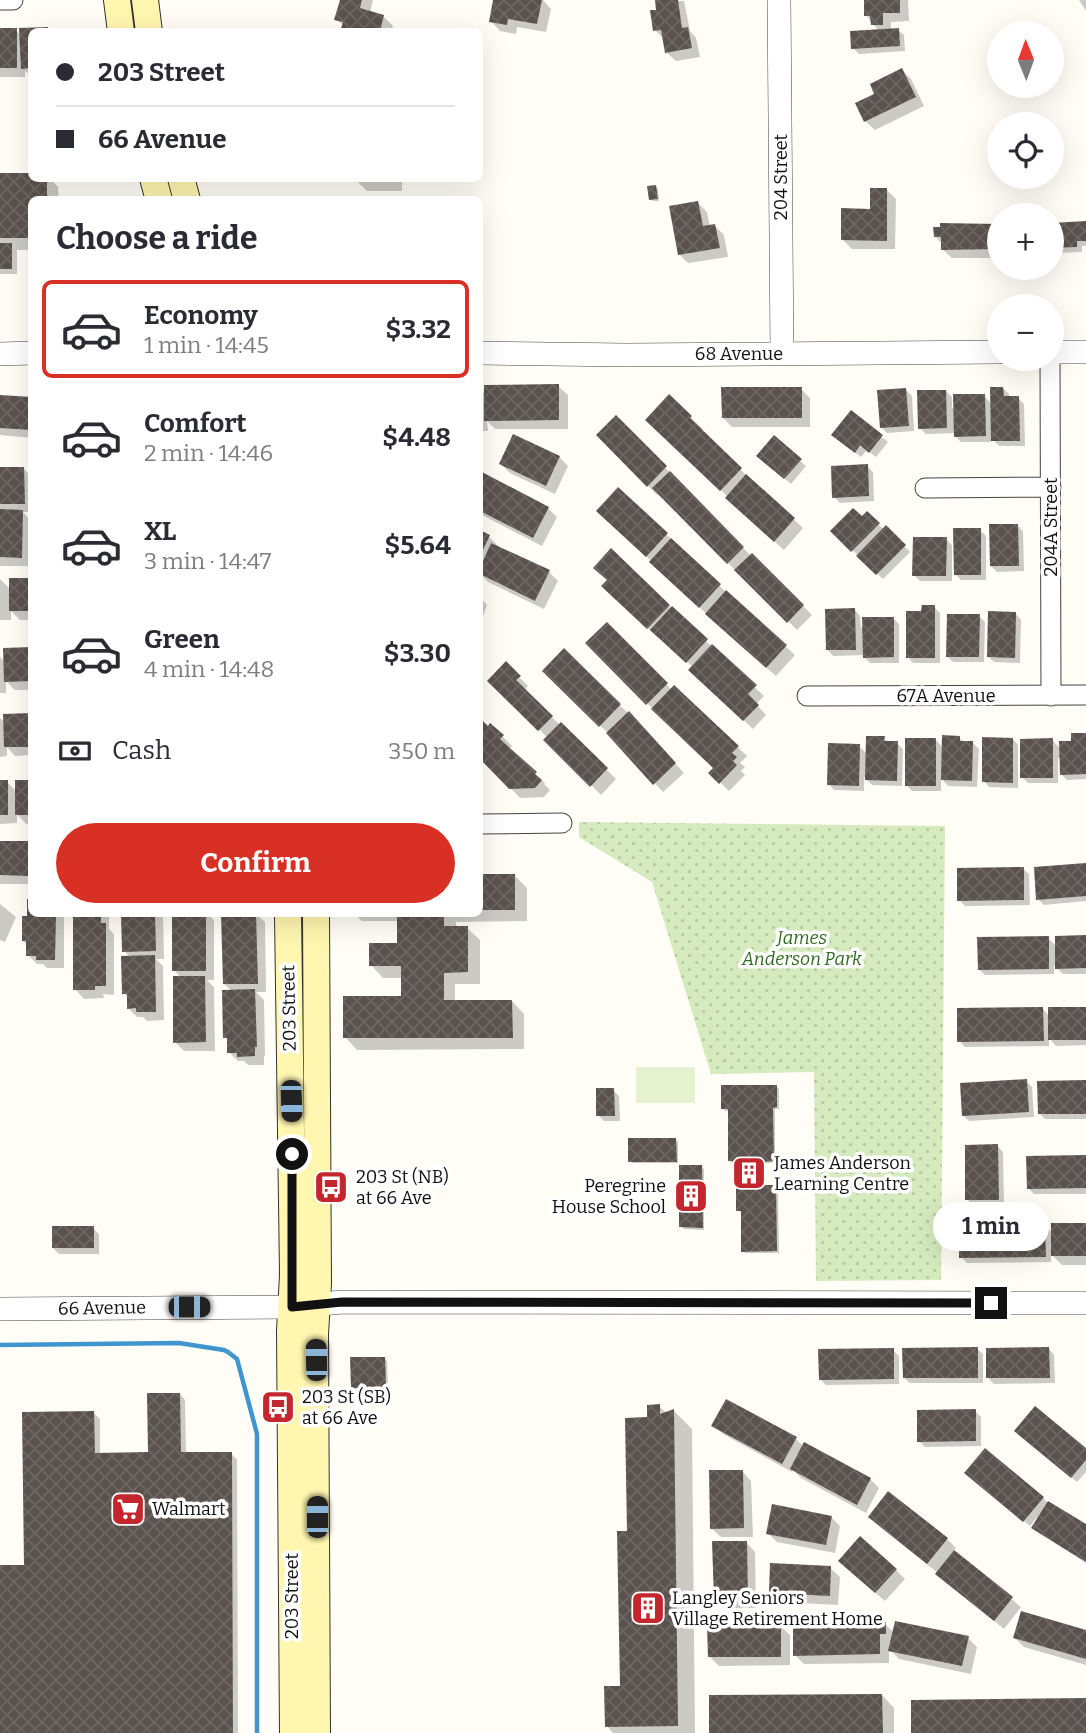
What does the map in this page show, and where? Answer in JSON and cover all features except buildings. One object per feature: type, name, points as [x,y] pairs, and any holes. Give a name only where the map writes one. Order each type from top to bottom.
[{"type":"main road","points":[[117,0],[120,28]]},
{"type":"main road","points":[[145,0],[148,28]]},
{"type":"main road","name":"203 Street","points":[[288,917],[292,1167],[304,1305],[315,1335],[317,1733]]},
{"type":"main road","name":"203 Street","points":[[293,1733],[290,1331],[318,1284],[316,917]]},
{"type":"street","points":[[0,0],[13,0]]},
{"type":"street","name":"204 Street","points":[[779,0],[782,354]]},
{"type":"street","name":"68 Avenue","points":[[483,354],[987,352]]},
{"type":"street","points":[[1064,352],[1086,352]]},
{"type":"street","points":[[0,354],[28,354]]},
{"type":"street","name":"204A Street","points":[[1050,371],[1052,696]]},
{"type":"street","points":[[925,488],[1051,487]]},
{"type":"street","name":"67A Avenue","points":[[807,696],[1086,695]]},
{"type":"street","points":[[483,824],[562,823]]},
{"type":"street","name":"66 Avenue","points":[[0,1309],[304,1305],[342,1302],[1086,1303]]},
{"type":"green space","name":"James Anderson Park","points":[[579,822],[945,826],[941,1280],[816,1281],[814,1072],[711,1074],[652,882],[579,837]]},
{"type":"green space","points":[[636,1067],[695,1067],[695,1103],[636,1103]]},
{"type":"waterway","points":[[0,1345],[179,1343],[224,1350],[237,1359],[257,1434],[257,1733]]},
{"type":"place","name":"James Anderson Learning Centre","points":[[749,1173]]},
{"type":"place","name":"203 St (NB) at 66 Ave","points":[[331,1187]]},
{"type":"place","name":"Peregrine House School","points":[[691,1196]]},
{"type":"place","name":"203 St (SB) at 66 Ave","points":[[278,1407]]},
{"type":"place","name":"Walmart","points":[[128,1509]]},
{"type":"place","name":"Langley Seniors Village Retirement Home","points":[[648,1608]]},
{"type":"route","points":[[292,1154],[292,1307],[342,1302],[991,1303]]}]
